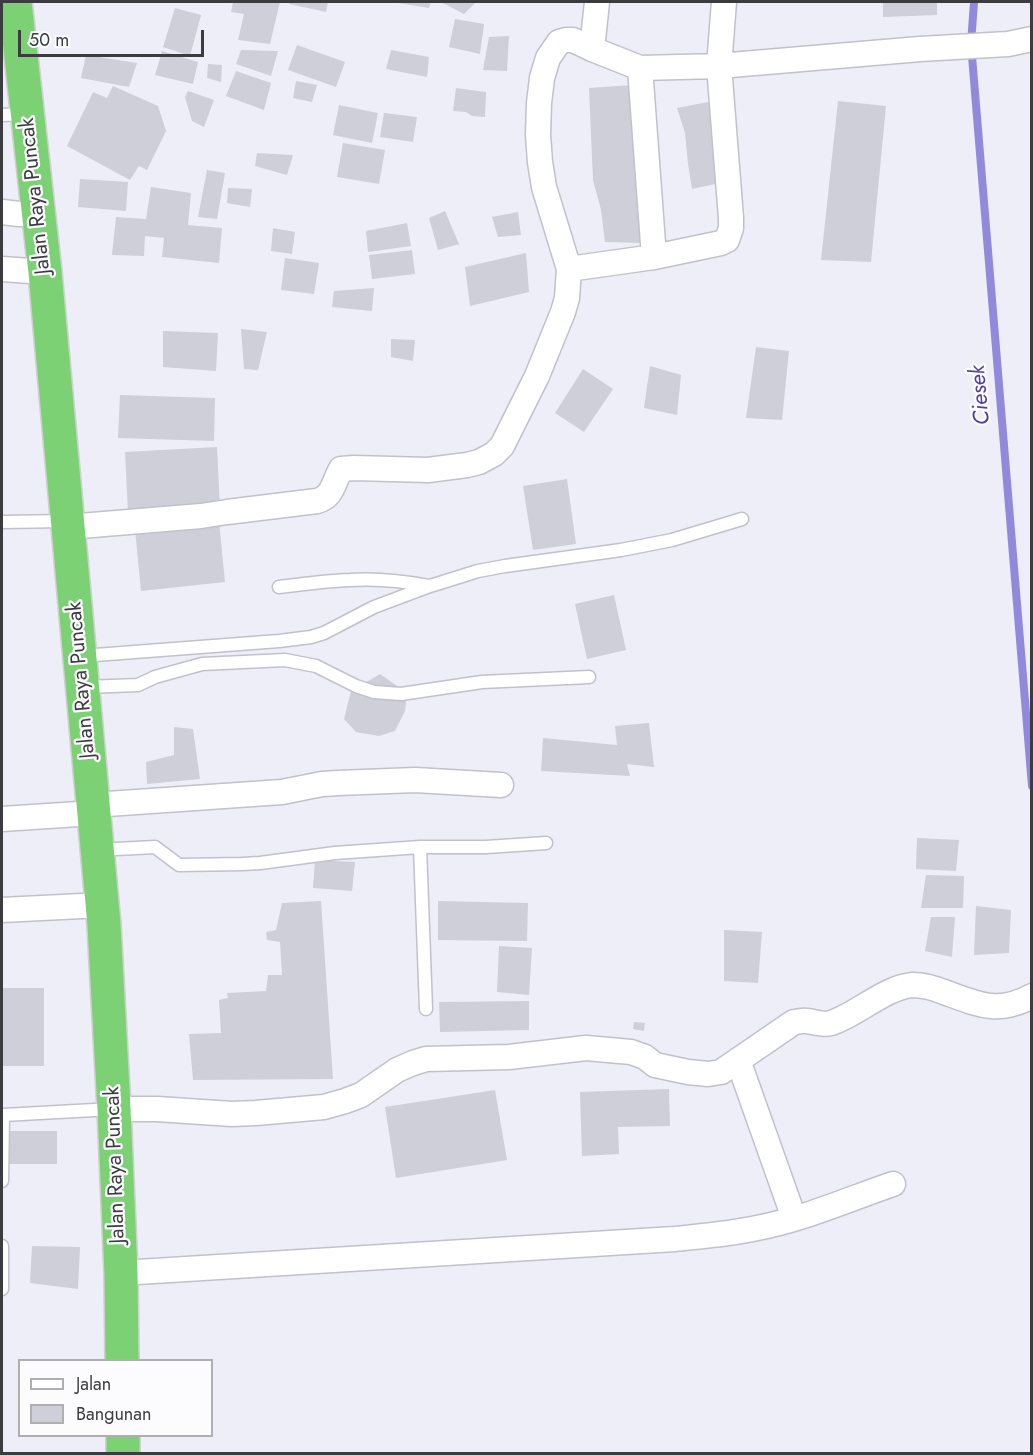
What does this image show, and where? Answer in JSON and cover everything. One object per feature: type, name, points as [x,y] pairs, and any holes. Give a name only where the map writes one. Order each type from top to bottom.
[{"type":"highway","name":"Jalan Raya Puncak","points":[[15,2],[14,114],[39,213],[102,905],[114,1109],[122,1359]]},
{"type":"highway","points":[[123,1437],[123,1454]]},
{"type":"street","points":[[591,49],[597,2]]},
{"type":"street","points":[[568,269],[654,256],[727,240],[730,234],[731,218],[719,66],[724,2]]},
{"type":"street","points":[[68,524],[201,516],[316,501],[328,496],[341,470],[354,468],[428,470],[467,465],[494,454],[502,446],[537,375],[564,312],[569,283],[568,269],[544,187],[540,162],[539,103],[542,78],[548,58],[559,42],[573,40],[640,68],[719,66],[1020,41]]},
{"type":"street","points":[[640,68],[654,256]]},
{"type":"street","points":[[2,212],[39,213]]},
{"type":"street","points":[[2,269],[45,272]]},
{"type":"street","points":[[2,819],[282,792],[322,784],[415,780],[501,785]]},
{"type":"street","points":[[2,910],[102,905]]},
{"type":"street","points":[[114,1109],[157,1109],[232,1114],[324,1107],[361,1095],[397,1070],[426,1059],[509,1057],[586,1048],[631,1052],[645,1057],[655,1065],[708,1074],[721,1072],[794,1022],[805,1020],[832,1024],[892,991],[912,985],[931,987],[984,1006],[1015,1004],[1031,997]]},
{"type":"street","points":[[738,1060],[794,1218]]},
{"type":"street","points":[[121,1273],[675,1239],[759,1228],[893,1184]]},
{"type":"lane","points":[[81,672],[311,637],[324,633],[374,607],[478,571],[621,550],[672,540],[742,519]]},
{"type":"lane","points":[[2,522],[68,524]]},
{"type":"lane","points":[[279,587],[350,580],[384,580],[430,586]]},
{"type":"lane","points":[[81,672],[138,686],[155,677],[202,664],[285,660],[316,666],[356,686],[390,694],[482,682],[589,677]]},
{"type":"lane","points":[[96,850],[155,847],[178,865],[260,863],[335,853],[420,847],[486,847],[546,843]]},
{"type":"lane","points":[[420,847],[426,1009]]},
{"type":"lane","points":[[2,1180],[2,1115],[114,1109]]},
{"type":"lane","points":[[2,1246],[2,1289]]},
{"type":"building","points":[[233,2],[280,2],[270,44],[238,40],[244,14],[231,12]]},
{"type":"building","points":[[289,2],[328,2],[326,12],[289,4]]},
{"type":"building","points":[[398,2],[431,2],[429,8]]},
{"type":"building","points":[[441,2],[476,2],[464,14]]},
{"type":"building","points":[[883,2],[937,2],[937,15],[883,17]]},
{"type":"building","points":[[175,8],[201,15],[190,56],[163,47]]},
{"type":"building","points":[[455,19],[484,24],[480,54],[449,47]]},
{"type":"building","points":[[509,36],[507,71],[483,70],[489,37]]},
{"type":"building","points":[[297,45],[345,62],[336,87],[288,70]]},
{"type":"building","points":[[241,50],[278,51],[271,76],[236,64]]},
{"type":"building","points":[[391,50],[429,57],[427,77],[386,69]]},
{"type":"building","points":[[162,51],[198,62],[193,84],[155,75]]},
{"type":"building","points":[[86,55],[137,63],[129,87],[81,78]]},
{"type":"building","points":[[208,64],[222,65],[221,82],[207,78]]},
{"type":"building","points":[[236,71],[271,83],[264,110],[226,96]]},
{"type":"building","points":[[296,81],[317,85],[312,102],[293,98]]},
{"type":"building","points":[[632,85],[647,243],[605,242],[601,210],[593,180],[589,88]]},
{"type":"building","points":[[113,86],[158,106],[166,131],[147,170],[139,166],[130,180],[67,146],[93,92],[107,98]]},
{"type":"building","points":[[456,88],[486,92],[485,117],[453,111]]},
{"type":"building","points":[[188,91],[214,100],[204,127],[192,121],[185,97]]},
{"type":"building","points":[[838,101],[886,106],[871,262],[821,260]]},
{"type":"building","points":[[708,102],[715,134],[720,183],[692,189],[685,133],[677,108]]},
{"type":"building","points":[[339,105],[378,113],[372,143],[333,135]]},
{"type":"building","points":[[384,113],[417,117],[413,142],[380,137]]},
{"type":"building","points":[[343,143],[385,150],[379,184],[337,177]]},
{"type":"building","points":[[257,153],[293,155],[287,175],[255,166]]},
{"type":"building","points":[[207,170],[225,173],[217,219],[198,217]]},
{"type":"building","points":[[80,179],[128,182],[126,211],[78,207]]},
{"type":"building","points":[[151,187],[191,193],[188,225],[222,228],[219,263],[162,257],[164,238],[145,236],[144,256],[112,255],[116,217],[146,219]]},
{"type":"building","points":[[228,188],[252,189],[250,207],[227,203]]},
{"type":"building","points":[[445,211],[459,244],[438,250],[429,218]]},
{"type":"building","points":[[518,212],[521,235],[498,237],[492,217]]},
{"type":"building","points":[[407,223],[411,246],[368,252],[366,231]]},
{"type":"building","points":[[273,228],[295,232],[292,254],[271,251]]},
{"type":"building","points":[[412,250],[415,274],[372,279],[369,255]]},
{"type":"building","points":[[526,253],[529,292],[470,306],[465,267]]},
{"type":"building","points":[[285,258],[319,263],[314,294],[281,290]]},
{"type":"building","points":[[374,288],[372,311],[332,307],[334,291]]},
{"type":"building","points":[[241,329],[267,332],[258,370],[244,369]]},
{"type":"building","points":[[163,331],[218,333],[216,371],[163,367]]},
{"type":"building","points":[[391,339],[415,340],[413,361],[391,357]]},
{"type":"building","points":[[756,347],[789,351],[782,420],[746,418]]},
{"type":"building","points":[[650,366],[681,375],[677,415],[644,408]]},
{"type":"building","points":[[583,369],[613,389],[584,432],[555,413]]},
{"type":"building","points":[[120,395],[215,398],[214,441],[118,438]]},
{"type":"building","points":[[217,447],[220,509],[128,513],[125,452]]},
{"type":"building","points":[[567,479],[576,544],[533,550],[523,486]]},
{"type":"building","points":[[219,521],[225,582],[141,591],[135,529]]},
{"type":"building","points":[[614,595],[626,650],[587,659],[575,604]]},
{"type":"building","points":[[380,674],[407,693],[405,711],[395,731],[379,736],[356,732],[344,719],[351,691]]},
{"type":"building","points":[[649,723],[654,767],[627,764],[630,776],[541,771],[543,738],[617,745],[615,726]]},
{"type":"building","points":[[174,727],[193,729],[200,779],[147,784],[146,762],[174,755]]},
{"type":"building","points":[[917,838],[959,840],[956,871],[916,869]]},
{"type":"building","points":[[315,860],[355,862],[352,891],[313,888]]},
{"type":"building","points":[[926,875],[964,876],[963,908],[921,908]]},
{"type":"building","points":[[321,901],[333,1079],[193,1080],[189,1034],[221,1033],[219,1000],[228,998],[227,993],[266,991],[268,975],[282,975],[280,942],[267,940],[266,932],[276,930],[282,903]]},
{"type":"building","points":[[438,901],[528,903],[527,941],[438,940]]},
{"type":"building","points":[[976,906],[1011,910],[1009,953],[974,955]]},
{"type":"building","points":[[931,917],[955,917],[952,957],[925,951]]},
{"type":"building","points":[[724,930],[762,932],[758,983],[724,981]]},
{"type":"building","points":[[499,946],[532,948],[529,995],[497,992]]},
{"type":"building","points":[[2,988],[44,988],[44,1066],[2,1066]]},
{"type":"building","points":[[529,1001],[529,1030],[440,1032],[439,1002]]},
{"type":"building","points":[[634,1022],[645,1023],[644,1031],[633,1029]]},
{"type":"building","points":[[669,1089],[670,1126],[618,1127],[619,1154],[582,1156],[580,1092]]},
{"type":"building","points":[[495,1090],[507,1160],[396,1178],[385,1107]]},
{"type":"building","points":[[7,1131],[57,1131],[57,1164],[6,1164]]},
{"type":"building","points":[[32,1246],[80,1247],[78,1289],[30,1283]]},
{"type":"waterway","name":"Ciesek","points":[[974,2],[971,44],[1032,786]]}]
